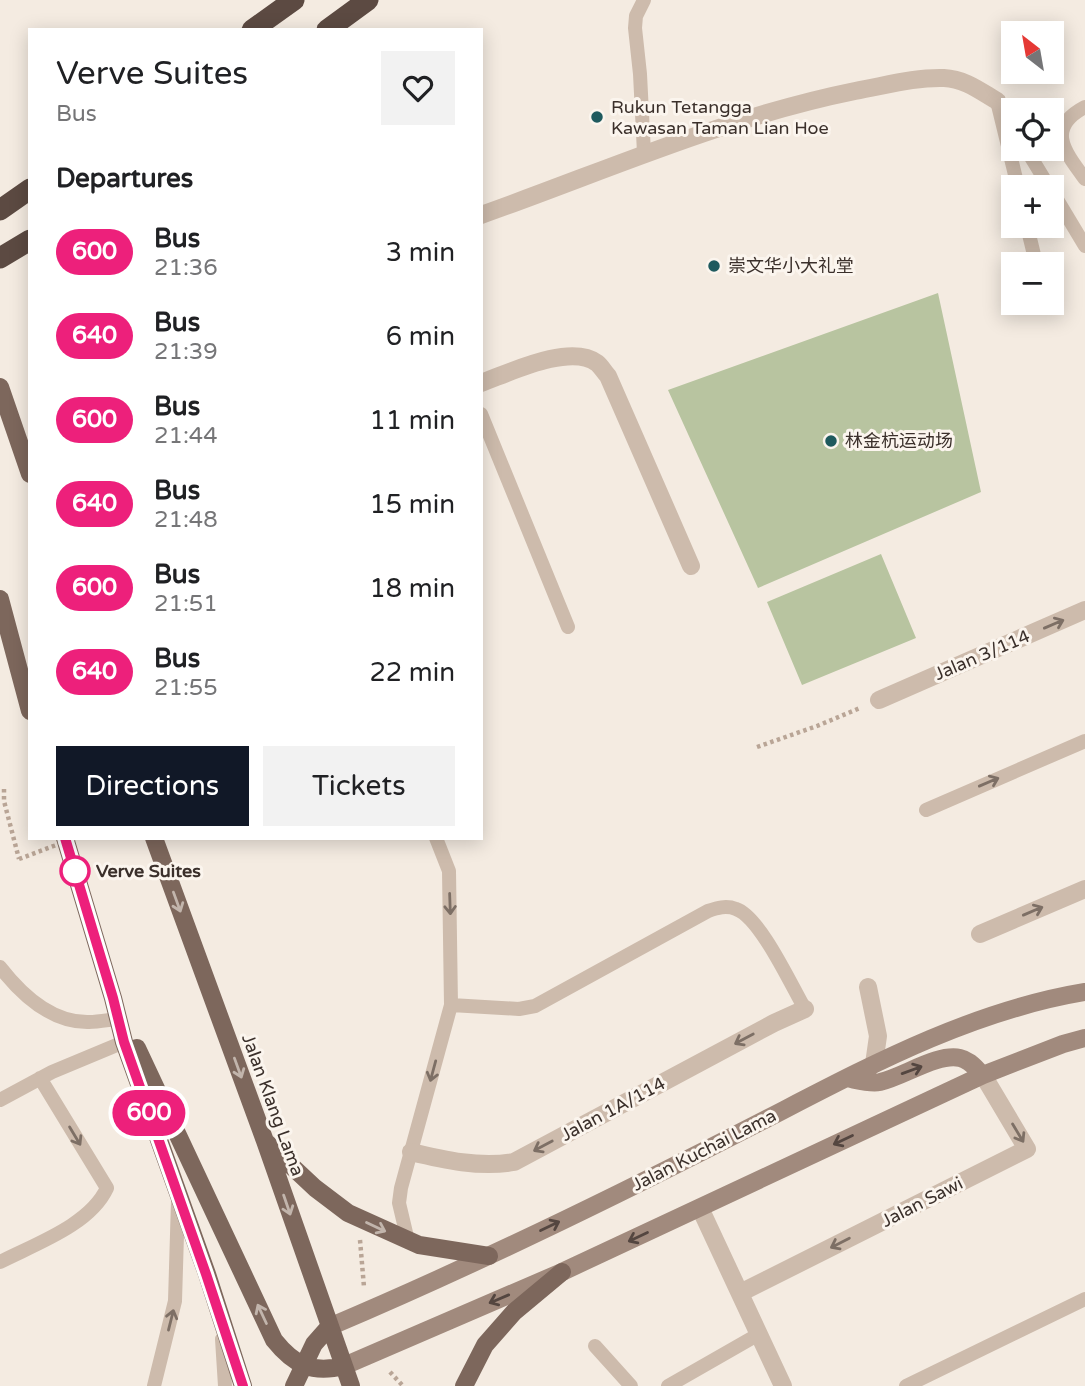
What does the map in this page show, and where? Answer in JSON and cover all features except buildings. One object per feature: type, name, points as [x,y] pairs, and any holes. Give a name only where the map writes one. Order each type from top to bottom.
[{"type":"highway","points":[[256,28],[294,0]]},
{"type":"highway","points":[[330,28],[368,0]]},
{"type":"highway","points":[[4,208],[28,190]]},
{"type":"highway","points":[[0,258],[27,242]]},
{"type":"main road","points":[[0,387],[28,468]]},
{"type":"main road","points":[[0,599],[28,704]]},
{"type":"main road","points":[[66,840],[124,1042],[243,1386]]},
{"type":"main road","name":"Jalan Klang Lama","points":[[155,840],[265,1140],[351,1386]]},
{"type":"main road","name":"Jalan Kuchai Lama","points":[[330,1327],[489,1256],[874,1064],[958,1027],[1049,998],[1085,992]]},
{"type":"main road","points":[[113,998],[274,1340],[288,1358],[324,1371],[344,1366],[562,1272],[983,1075],[1085,1038]]},
{"type":"main road","points":[[846,1078],[879,1082],[934,1062],[960,1058],[971,1063],[983,1075]]},
{"type":"main road","points":[[265,1140],[315,1188],[348,1213],[419,1245],[489,1256]]},
{"type":"main road","points":[[464,1386],[485,1345],[514,1312],[562,1272]]},
{"type":"main road","points":[[294,1386],[314,1344],[330,1327]]},
{"type":"street","points":[[483,214],[644,153],[801,102],[904,82],[944,78],[964,81],[997,101]]},
{"type":"street","points":[[483,382],[554,358],[578,356],[596,363],[608,376],[691,566]]},
{"type":"street","name":"Jalan 3/114","points":[[879,700],[1085,610]]},
{"type":"street","points":[[980,934],[1085,889]]},
{"type":"street","points":[[869,987],[878,1036],[874,1064]]},
{"type":"street","name":"Jalan 1A/114","points":[[411,1152],[471,1163],[498,1165],[514,1162],[805,1009]]},
{"type":"street","name":"Jalan Sawi","points":[[740,1293],[1027,1149],[983,1075]]},
{"type":"street","points":[[700,1209],[783,1386]]},
{"type":"lane","points":[[644,0],[636,16],[635,28],[644,153]]},
{"type":"lane","points":[[997,101],[1001,108]]},
{"type":"lane","points":[[997,101],[1015,175]]},
{"type":"lane","points":[[1085,107],[1067,119],[1061,143],[1085,179]]},
{"type":"lane","points":[[1064,211],[1085,246]]},
{"type":"lane","points":[[483,419],[568,627]]},
{"type":"lane","points":[[926,810],[1085,741]]},
{"type":"lane","points":[[408,1241],[399,1203],[451,1005],[449,871],[437,840]]},
{"type":"lane","points":[[451,1005],[519,1009],[535,1006],[708,911],[722,907],[737,909],[757,925],[805,1009]]},
{"type":"lane","points":[[0,967],[14,985],[54,1015],[86,1022],[117,1019]]},
{"type":"lane","points":[[0,1100],[40,1078],[124,1042]]},
{"type":"lane","points":[[0,1262],[85,1217],[101,1202],[107,1188],[40,1078]]},
{"type":"lane","points":[[154,1386],[175,1301],[178,1195]]},
{"type":"lane","points":[[906,1386],[1085,1299]]},
{"type":"lane","points":[[217,1307],[223,1341],[225,1386]]},
{"type":"lane","points":[[668,1386],[759,1334]]},
{"type":"lane","points":[[595,1346],[631,1386]]},
{"type":"path","points":[[757,747],[850,712]]},
{"type":"path","points":[[4,789],[4,801],[19,859],[70,840]]},
{"type":"path","points":[[363,1220],[359,1243],[364,1293]]},
{"type":"path","points":[[390,1372],[403,1386]]},
{"type":"green space","name":"林金杭运动场","points":[[938,293],[981,492],[758,588],[668,390]]},
{"type":"green space","points":[[881,554],[916,638],[802,685],[767,602]]},
{"type":"bus line","name":"600","points":[[66,840],[124,1042],[243,1386]]},
{"type":"place","name":"Rukun Tetangga Kawasan Taman Lian Hoe","points":[[597,117]]},
{"type":"place","name":"崇文华小大礼堂","points":[[714,266]]},
{"type":"place","name":"林金杭运动场","points":[[831,441]]},
{"type":"place","name":"Verve Suites","points":[[75,871]]}]
